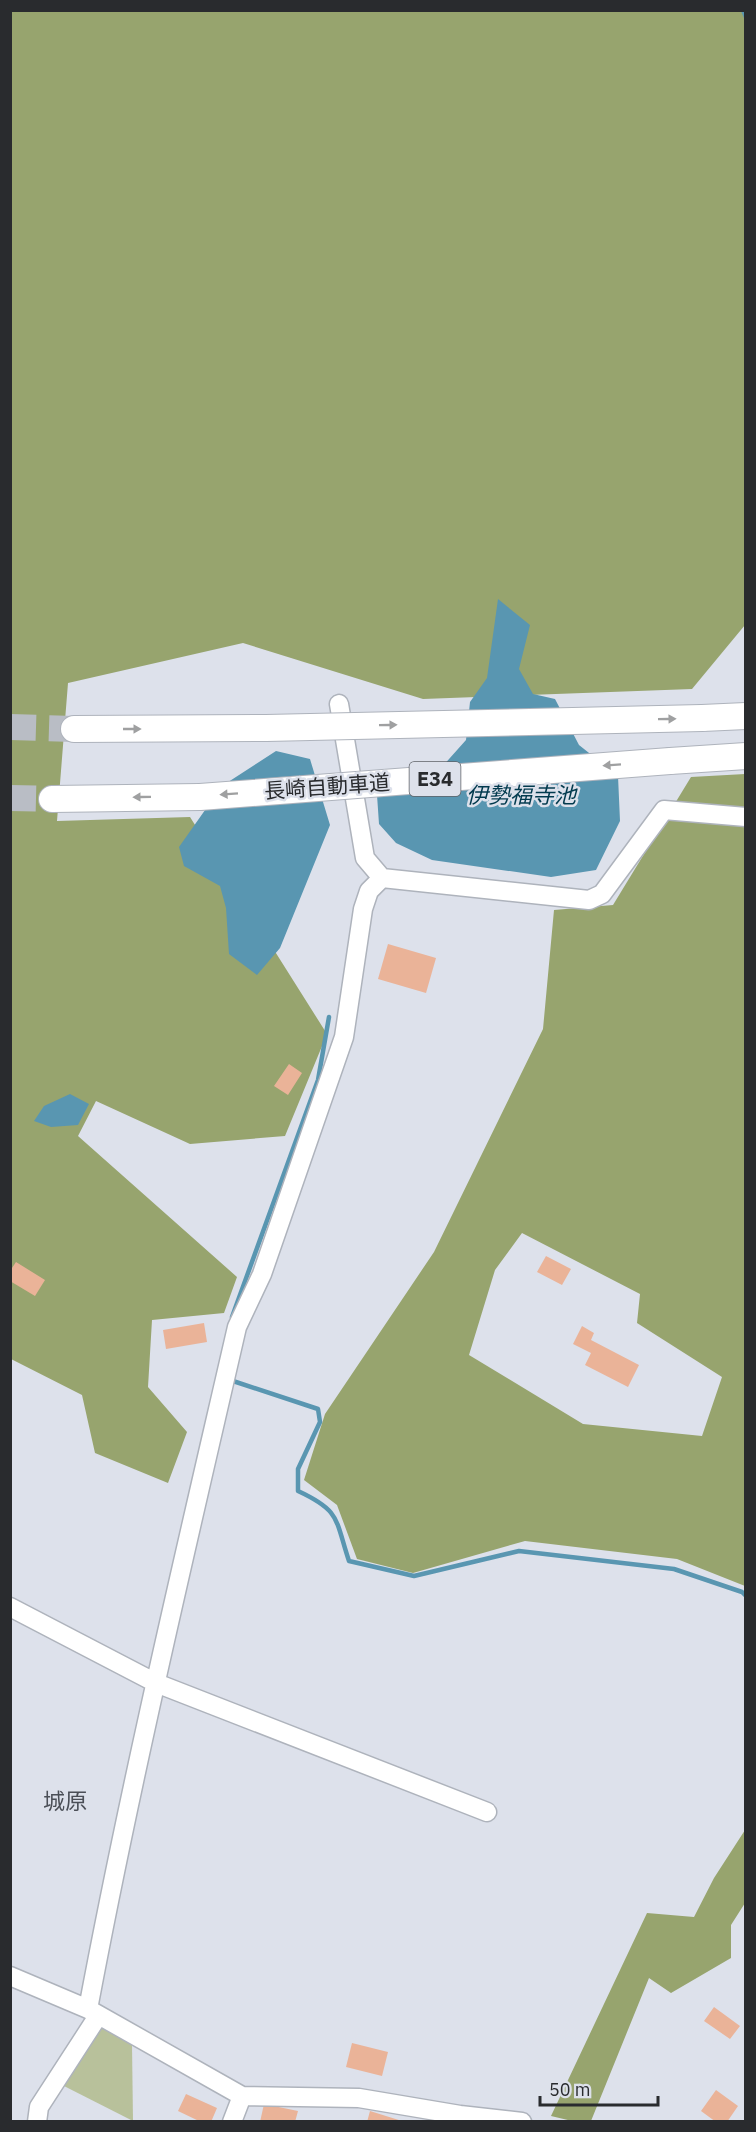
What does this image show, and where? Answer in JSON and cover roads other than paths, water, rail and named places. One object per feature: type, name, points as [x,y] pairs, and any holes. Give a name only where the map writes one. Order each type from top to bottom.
[{"type":"highway","points":[[74,729],[266,728],[746,716]]},
{"type":"highway","name":"長崎自動車道","points":[[52,799],[200,797],[746,756]]},
{"type":"street","points":[[339,704],[365,858],[382,878],[589,900],[602,894],[664,810],[746,817]]},
{"type":"street","points":[[37,2121],[39,2107],[93,2013],[106,1911],[237,1327],[262,1274],[344,1037],[363,909],[369,891],[382,878]]},
{"type":"street","points":[[10,1608],[156,1683],[487,1812]]},
{"type":"street","points":[[10,1976],[93,2013],[242,2096],[359,2098],[460,2115],[522,2121]]},
{"type":"street","points":[[232,2121],[242,2096]]},
{"type":"water","name":"伊勢福寺池","points":[[498,599],[530,625],[519,669],[533,694],[555,699],[579,745],[618,776],[620,821],[596,870],[551,877],[432,860],[396,843],[379,824],[377,795],[441,768],[466,740],[470,702],[487,678]]},
{"type":"water","points":[[276,751],[310,759],[330,825],[280,948],[257,975],[229,954],[226,908],[220,886],[184,866],[179,847],[222,786]]},
{"type":"water","points":[[70,1094],[89,1104],[78,1125],[51,1127],[34,1121],[44,1106]]},
{"type":"waterway","points":[[743,10],[746,17]]},
{"type":"waterway","points":[[232,1317],[318,1080],[329,1017]]},
{"type":"waterway","points":[[230,1380],[318,1409],[320,1422],[298,1469],[298,1491],[322,1504],[329,1511],[338,1526],[349,1561],[414,1576],[519,1551],[674,1569],[742,1592],[746,1596]]},
{"type":"tunnel","points":[[10,727],[74,729]]},
{"type":"tunnel","points":[[10,798],[52,799]]},
{"type":"district","name":"城原","points":[[65,1801]]}]
